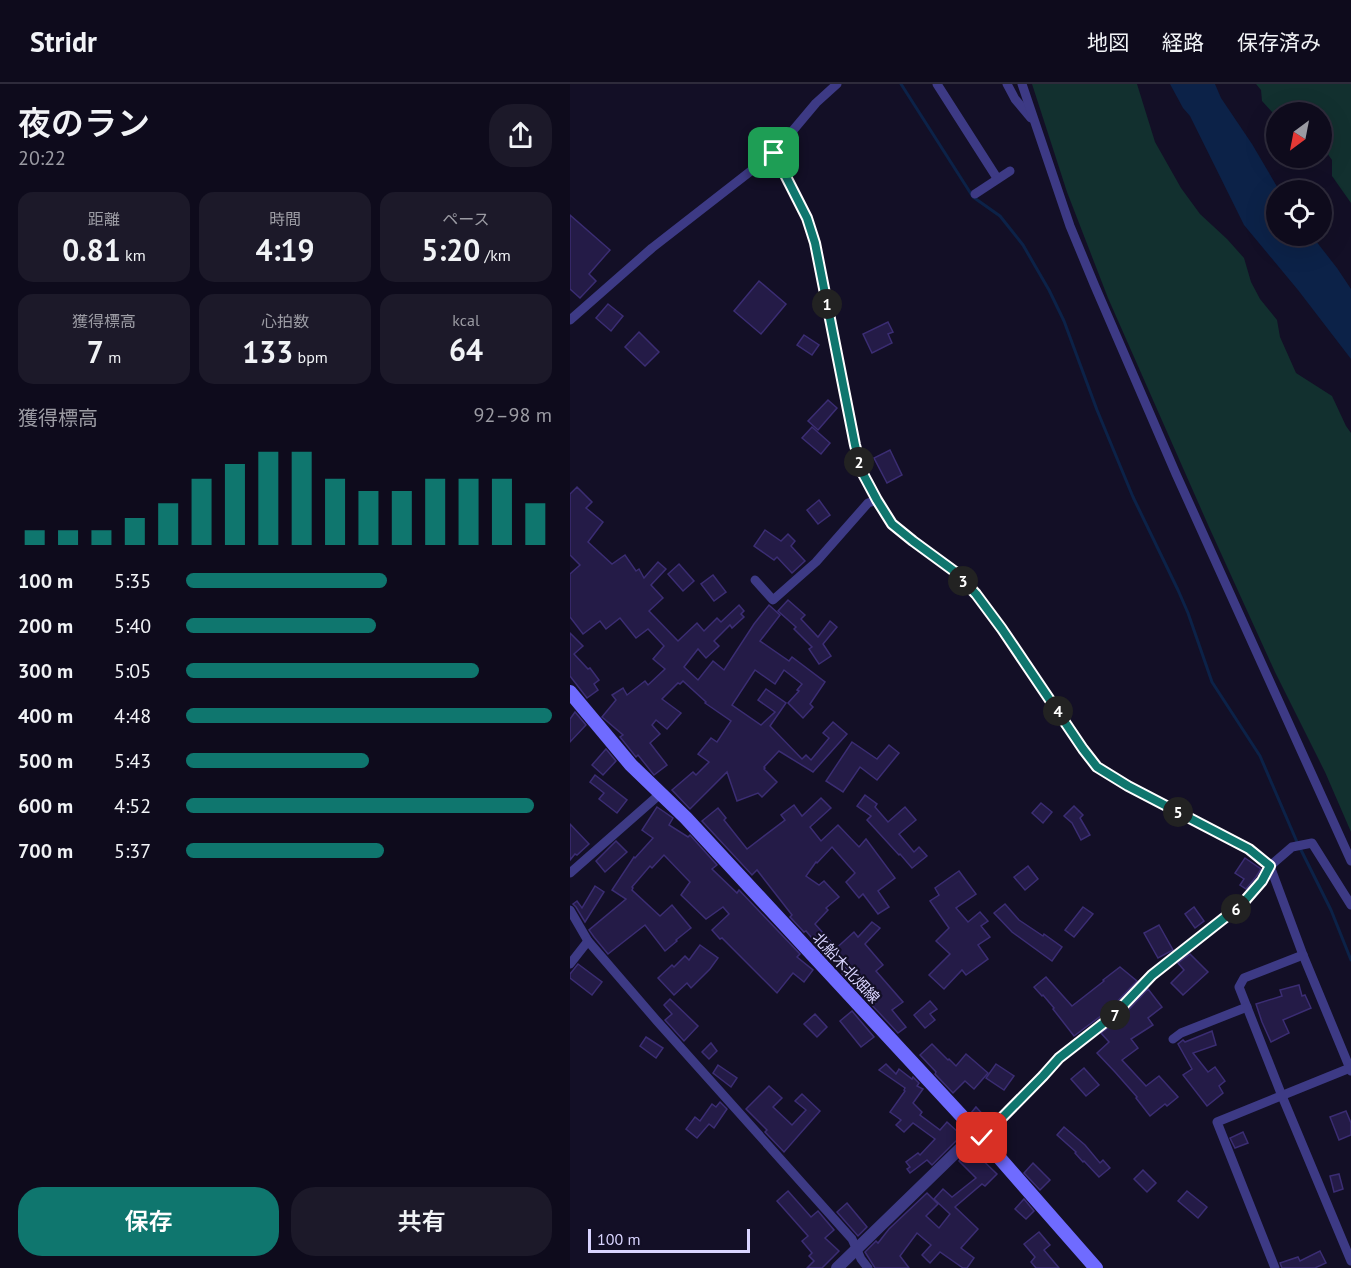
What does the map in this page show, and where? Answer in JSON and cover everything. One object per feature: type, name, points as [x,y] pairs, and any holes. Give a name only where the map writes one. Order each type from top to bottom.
[{"type":"main road","name":"北船木北畑線","points":[[570,692],[631,765],[686,818],[979,1136],[1096,1268]]},
{"type":"street","points":[[570,320],[652,248],[774,153],[816,103],[837,84]]},
{"type":"street","points":[[937,84],[997,178]]},
{"type":"street","points":[[1006,84],[1015,99],[1035,122]]},
{"type":"street","points":[[1022,84],[1070,226],[1094,284],[1176,474],[1351,861]]},
{"type":"street","points":[[774,153],[807,218],[815,243],[862,472],[892,524],[954,571],[976,594],[1097,767],[1128,786],[1249,849],[1270,866],[1303,955],[1351,1070],[1217,1122],[1275,1268]]},
{"type":"street","points":[[975,194],[1010,171]]},
{"type":"street","points":[[755,580],[773,600],[816,562],[868,503],[877,500]]},
{"type":"street","points":[[570,873],[660,794]]},
{"type":"street","points":[[837,1268],[1043,1076],[1059,1058],[1114,1015],[1152,975],[1242,904],[1262,881],[1270,866],[1292,847],[1312,843],[1351,905]]},
{"type":"street","points":[[570,910],[588,941],[852,1239],[856,1250],[868,1268]]},
{"type":"street","points":[[570,964],[588,941]]},
{"type":"street","points":[[1303,955],[1244,978],[1239,987],[1351,1261]]},
{"type":"street","points":[[1173,1039],[1181,1033],[1247,1007]]},
{"type":"green space","points":[[1032,84],[1137,84],[1155,142],[1181,188],[1200,214],[1244,258],[1251,282],[1260,299],[1277,320],[1280,337],[1296,373],[1332,396],[1351,433],[1351,832],[1209,527],[1108,298],[1067,192]]},
{"type":"green space","points":[[1256,84],[1351,84],[1351,203],[1332,176],[1332,102],[1266,102],[1266,105],[1262,101],[1261,90]]},
{"type":"water","points":[[1170,84],[1215,84],[1221,98],[1273,180],[1266,180],[1266,246],[1320,246],[1351,289],[1351,359],[1244,225],[1190,116]]},
{"type":"building","points":[[570,215],[610,250],[589,274],[596,281],[580,298],[570,289]]},
{"type":"building","points":[[759,281],[786,304],[761,334],[734,311]]},
{"type":"building","points":[[608,304],[623,316],[611,331],[596,318]]},
{"type":"building","points":[[888,322],[893,332],[888,334],[892,343],[872,353],[863,334]]},
{"type":"building","points":[[639,332],[659,352],[645,366],[625,347]]},
{"type":"building","points":[[804,335],[819,345],[812,355],[797,345]]},
{"type":"building","points":[[828,400],[837,408],[818,430],[808,421]]},
{"type":"building","points":[[812,427],[830,443],[821,454],[802,438]]},
{"type":"building","points":[[890,450],[902,475],[887,483],[874,458]]},
{"type":"building","points":[[577,487],[592,502],[586,508],[603,522],[588,542],[612,564],[625,555],[636,571],[639,569],[644,578],[658,562],[666,569],[651,585],[663,598],[649,611],[678,641],[697,623],[704,631],[717,618],[721,622],[739,605],[744,611],[741,614],[744,617],[732,628],[730,625],[714,641],[719,646],[706,658],[698,649],[684,667],[698,680],[713,661],[724,670],[769,605],[780,615],[760,641],[789,661],[792,657],[825,682],[810,704],[813,707],[803,718],[788,703],[802,684],[784,670],[775,684],[755,670],[732,705],[761,725],[775,712],[758,700],[766,689],[786,703],[770,726],[802,759],[806,755],[811,760],[829,738],[823,733],[833,722],[847,734],[813,772],[779,751],[764,767],[777,782],[762,797],[758,793],[737,801],[727,772],[690,809],[672,790],[693,772],[696,775],[709,762],[698,754],[711,738],[717,742],[731,721],[705,703],[683,681],[678,683],[662,699],[681,713],[667,729],[656,720],[652,725],[660,734],[650,743],[667,765],[654,775],[620,737],[623,735],[602,717],[616,700],[612,695],[623,688],[627,695],[645,681],[648,685],[665,669],[653,659],[664,646],[648,629],[636,638],[620,618],[606,629],[600,621],[583,634],[570,617],[570,574],[580,565],[570,555],[570,494]]},
{"type":"building","points":[[819,500],[830,515],[818,524],[807,510]]},
{"type":"building","points":[[765,530],[781,541],[788,534],[795,541],[791,546],[805,561],[792,573],[777,557],[774,560],[754,546]]},
{"type":"building","points":[[679,564],[694,581],[683,591],[668,574]]},
{"type":"building","points":[[713,575],[726,592],[714,601],[701,584]]},
{"type":"building","points":[[788,600],[805,615],[801,619],[818,637],[830,621],[837,627],[823,644],[831,656],[819,664],[809,649],[812,647],[794,629],[796,627],[778,611]]},
{"type":"building","points":[[570,633],[583,646],[574,654],[588,669],[590,668],[599,680],[594,684],[598,690],[587,698],[570,676]]},
{"type":"building","points":[[575,712],[586,725],[570,742],[570,719]]},
{"type":"building","points":[[852,742],[877,759],[889,745],[899,753],[877,780],[860,767],[843,792],[826,781]]},
{"type":"building","points":[[606,749],[616,761],[603,775],[592,765]]},
{"type":"building","points":[[595,775],[627,800],[617,813],[599,799],[604,793],[590,782]]},
{"type":"building","points":[[865,795],[877,804],[875,807],[888,822],[905,807],[916,820],[899,834],[914,852],[919,847],[927,856],[912,868],[867,820],[871,816],[857,806]]},
{"type":"building","points":[[821,798],[831,808],[810,827],[821,841],[838,825],[859,847],[866,839],[895,878],[878,891],[889,907],[878,914],[863,894],[859,898],[846,882],[855,873],[832,847],[816,862],[806,876],[819,885],[824,881],[839,897],[826,908],[828,910],[815,924],[831,942],[822,950],[790,917],[792,915],[757,870],[752,875],[702,821],[718,808],[726,818],[724,820],[747,849],[785,820],[781,815],[794,805],[802,816]]},
{"type":"building","points":[[1041,803],[1052,812],[1043,823],[1032,813]]},
{"type":"building","points":[[1074,806],[1083,815],[1080,818],[1090,835],[1081,840],[1072,823],[1064,816]]},
{"type":"building","points":[[657,807],[673,818],[669,825],[688,837],[690,835],[717,865],[712,869],[737,893],[739,890],[800,954],[797,957],[813,970],[804,982],[793,973],[777,993],[712,930],[729,914],[723,907],[706,919],[681,895],[690,882],[664,855],[652,868],[650,866],[632,890],[660,916],[672,905],[691,928],[665,951],[645,925],[608,954],[589,930],[626,899],[612,890],[634,857],[653,838],[642,830]]},
{"type":"building","points":[[570,824],[589,844],[570,860]]},
{"type":"building","points":[[616,841],[627,852],[605,872],[596,861]]},
{"type":"building","points":[[1245,858],[1261,869],[1246,889],[1240,885],[1244,879],[1235,873]]},
{"type":"building","points":[[1028,866],[1038,879],[1025,890],[1014,877]]},
{"type":"building","points":[[959,871],[976,894],[956,908],[968,922],[980,912],[988,921],[981,926],[990,937],[978,945],[988,959],[966,975],[962,970],[944,989],[929,975],[950,954],[936,941],[949,928],[930,901],[939,895],[935,888]]},
{"type":"building","points":[[595,886],[604,892],[585,922],[573,904],[577,901],[582,908]]},
{"type":"building","points":[[1005,904],[1019,920],[1062,947],[1052,961],[1012,932],[994,913]]},
{"type":"building","points":[[1083,907],[1093,914],[1074,937],[1065,930]]},
{"type":"building","points":[[1194,907],[1204,921],[1195,928],[1185,914]]},
{"type":"building","points":[[872,922],[880,928],[865,944],[883,965],[876,971],[903,1002],[892,1010],[906,1027],[898,1033],[842,973],[847,969],[832,952],[854,932],[858,937]]},
{"type":"building","points":[[1159,925],[1173,950],[1158,958],[1144,933]]},
{"type":"building","points":[[700,945],[718,958],[691,988],[687,983],[674,995],[658,978],[685,956],[689,960]]},
{"type":"building","points":[[1190,954],[1208,972],[1183,995],[1171,983],[1184,970],[1178,963]]},
{"type":"building","points":[[578,964],[602,982],[592,995],[570,978],[570,974]]},
{"type":"building","points":[[1120,967],[1137,981],[1109,1010],[1074,1036],[1054,1008],[1034,987],[1046,977],[1072,1006]]},
{"type":"building","points":[[1299,985],[1302,996],[1305,995],[1311,1008],[1283,1020],[1289,1033],[1271,1042],[1256,1004],[1282,996],[1280,990]]},
{"type":"building","points":[[1148,989],[1162,1007],[1148,1018],[1153,1025],[1131,1039],[1138,1048],[1122,1060],[1146,1086],[1159,1076],[1178,1097],[1150,1116],[1137,1097],[1097,1053],[1109,1042],[1101,1033],[1119,1020]]},
{"type":"building","points":[[670,999],[698,1026],[684,1041],[665,1020],[672,1014],[664,1005]]},
{"type":"building","points":[[930,1001],[937,1009],[930,1014],[935,1020],[925,1028],[914,1015]]},
{"type":"building","points":[[852,1011],[874,1037],[861,1047],[840,1021]]},
{"type":"building","points":[[815,1014],[827,1027],[817,1037],[804,1024]]},
{"type":"building","points":[[1212,1031],[1216,1045],[1193,1053],[1208,1072],[1215,1067],[1225,1081],[1219,1086],[1223,1093],[1207,1106],[1183,1075],[1192,1069],[1178,1044],[1183,1040],[1185,1042]]},
{"type":"building","points":[[646,1037],[663,1048],[656,1058],[640,1046]]},
{"type":"building","points":[[711,1043],[717,1051],[709,1059],[702,1052]]},
{"type":"building","points":[[932,1044],[956,1066],[966,1054],[988,1073],[974,1089],[965,1081],[953,1093],[920,1055]]},
{"type":"building","points":[[886,1064],[896,1074],[899,1069],[912,1079],[913,1077],[919,1083],[917,1086],[923,1089],[913,1103],[922,1112],[920,1115],[940,1130],[947,1122],[959,1133],[957,1135],[959,1138],[932,1165],[927,1160],[910,1173],[907,1169],[910,1167],[906,1162],[918,1153],[920,1155],[935,1139],[913,1123],[904,1132],[896,1125],[901,1120],[890,1112],[905,1088],[879,1070]]},
{"type":"building","points":[[996,1064],[1014,1076],[1004,1090],[986,1078]]},
{"type":"building","points":[[718,1065],[737,1078],[731,1087],[713,1073]]},
{"type":"building","points":[[1084,1068],[1099,1085],[1086,1096],[1071,1079]]},
{"type":"building","points":[[769,1086],[782,1098],[773,1107],[792,1125],[806,1110],[795,1101],[802,1094],[820,1111],[784,1152],[765,1132],[767,1130],[746,1109]]},
{"type":"building","points":[[720,1102],[727,1109],[714,1128],[709,1124],[697,1138],[686,1129],[695,1117],[700,1121],[712,1104],[716,1107]]},
{"type":"building","points":[[976,1107],[989,1121],[984,1127],[971,1113]]},
{"type":"building","points":[[1346,1111],[1351,1123],[1351,1135],[1339,1140],[1330,1117]]},
{"type":"building","points":[[1064,1127],[1085,1145],[1100,1163],[1103,1160],[1110,1168],[1099,1177],[1057,1135]]},
{"type":"building","points":[[1243,1132],[1248,1143],[1235,1148],[1230,1138]]},
{"type":"building","points":[[971,1149],[997,1174],[985,1186],[982,1184],[955,1207],[978,1229],[961,1248],[974,1258],[967,1268],[963,1268],[940,1252],[930,1263],[922,1255],[931,1245],[917,1233],[900,1256],[909,1268],[875,1268],[865,1252],[876,1241],[878,1243],[889,1229],[927,1193],[938,1204],[926,1216],[939,1228],[950,1214],[934,1199],[943,1189],[952,1197],[976,1178],[959,1161]]},
{"type":"building","points":[[1033,1163],[1050,1180],[1040,1190],[1024,1173]]},
{"type":"building","points":[[1143,1170],[1156,1183],[1147,1192],[1134,1179]]},
{"type":"building","points":[[1339,1174],[1343,1189],[1334,1192],[1330,1176]]},
{"type":"building","points":[[788,1191],[811,1217],[818,1211],[834,1230],[825,1238],[839,1251],[822,1268],[807,1268],[814,1261],[809,1256],[812,1253],[802,1241],[808,1236],[777,1201]]},
{"type":"building","points":[[1187,1191],[1207,1207],[1198,1218],[1178,1201]]},
{"type":"building","points":[[1024,1199],[1034,1211],[1026,1219],[1015,1209]]},
{"type":"building","points":[[847,1203],[867,1227],[858,1236],[837,1212]]},
{"type":"building","points":[[1039,1232],[1050,1245],[1044,1250],[1059,1268],[1036,1268],[1031,1262],[1035,1257],[1024,1244]]},
{"type":"building","points":[[1320,1251],[1326,1263],[1315,1268],[1282,1268],[1280,1263],[1298,1257],[1300,1261]]},
{"type":"waterway","points":[[901,84],[973,197],[1000,216],[1023,245],[1049,290],[1064,321],[1133,497],[1188,613],[1212,682],[1260,756],[1297,842],[1331,910],[1351,960]]},
{"type":"route","points":[[774,153],[807,218],[815,243],[862,472],[892,524],[954,571],[976,594],[1097,767],[1128,786],[1249,849],[1270,866],[1262,881],[1242,904],[1152,975],[1114,1015],[1059,1058],[982,1138]]}]
